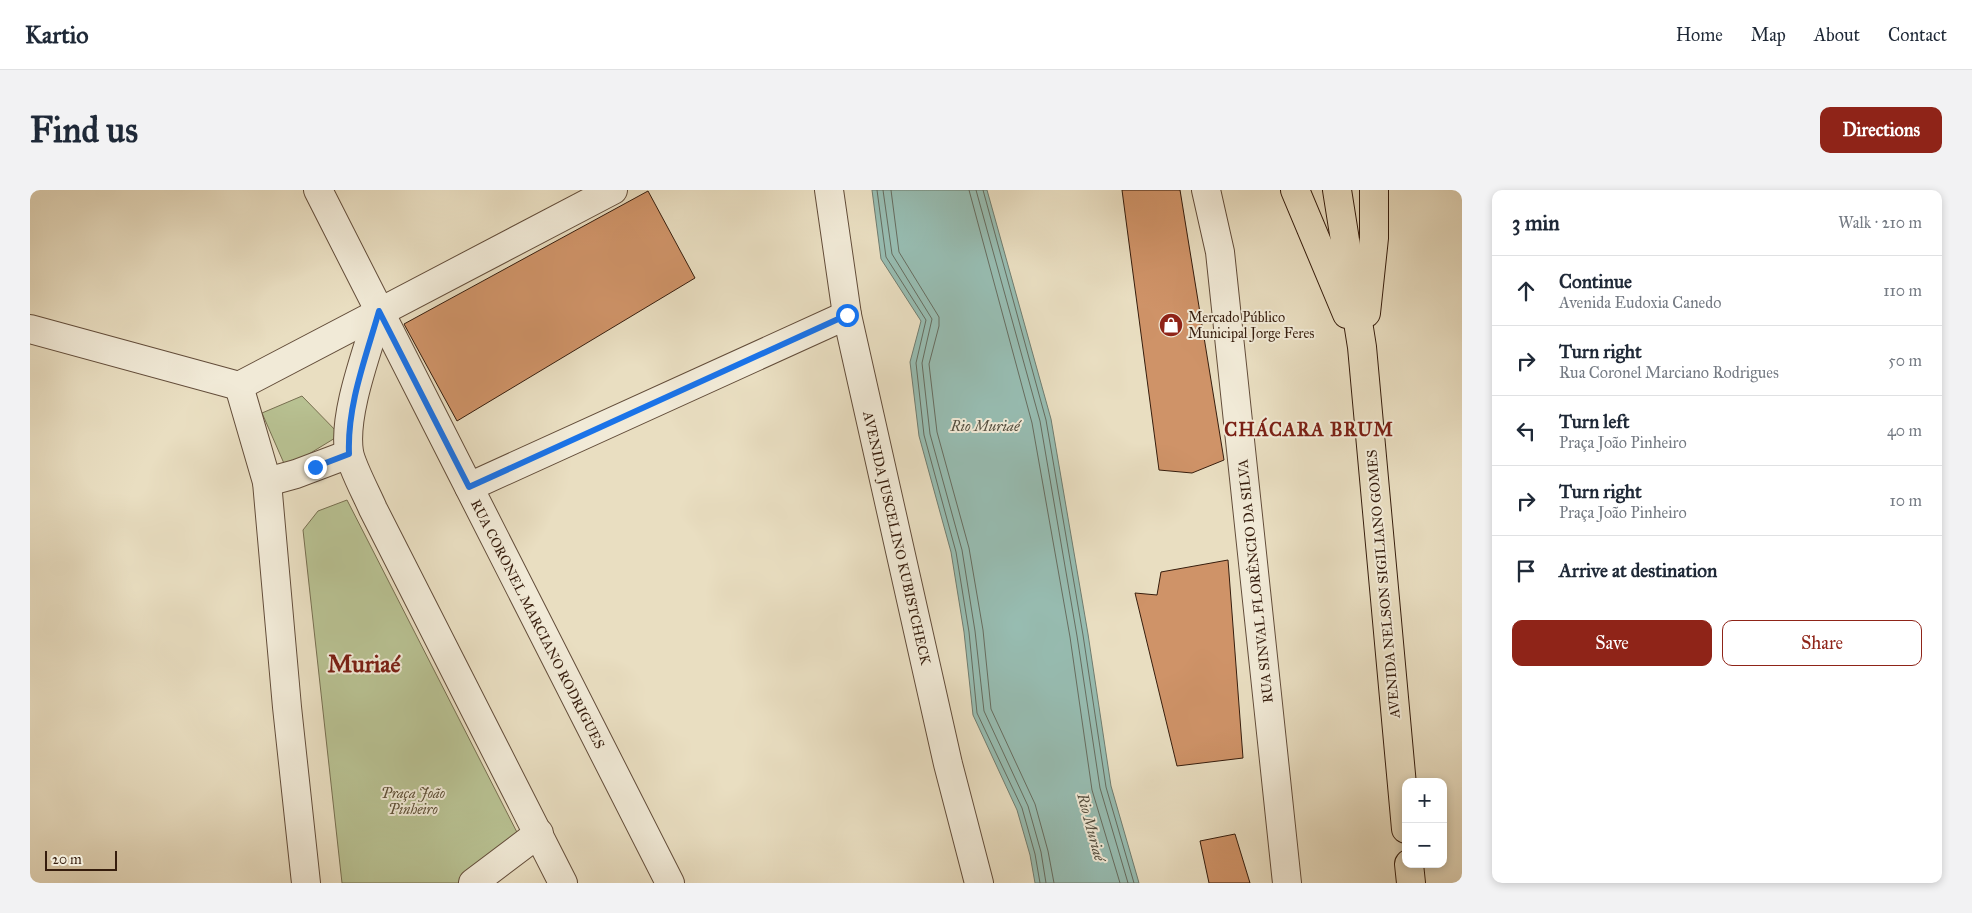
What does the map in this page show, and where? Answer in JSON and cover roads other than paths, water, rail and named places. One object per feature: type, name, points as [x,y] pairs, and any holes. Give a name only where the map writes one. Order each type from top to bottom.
[{"type":"highway","points":[[1295,190],[1362,347]]},
{"type":"highway","name":"AVENIDA NELSON SIGILIANO GOMES","points":[[1337,190],[1362,347],[1405,823]]},
{"type":"highway","points":[[1362,347],[1374,238],[1374,190]]},
{"type":"highway","points":[[1409,868],[1411,883]]},
{"type":"street","name":"RUA CORONEL MARCIANO RODRIGUES","points":[[318,190],[469,487],[663,880]]},
{"type":"street","points":[[30,329],[239,386],[613,190]]},
{"type":"street","name":"AVENIDA JUSCELINO KUBISTCHECK","points":[[829,190],[847,315],[948,764],[978,883]]},
{"type":"street","name":"RUA SINVAL FLORÊNCIO DA SILVA","points":[[1206,190],[1221,262],[1287,883]]},
{"type":"street","points":[[379,311],[351,412],[348,432],[349,454],[373,509],[563,883]]},
{"type":"street","points":[[469,487],[847,315]]},
{"type":"street","points":[[239,386],[267,482],[286,707],[306,883]]},
{"type":"street","points":[[267,482],[296,474],[349,454]]},
{"type":"street","points":[[473,883],[539,833]]},
{"type":"water","name":"Rio Muriaé","points":[[872,190],[987,190],[1051,419],[1088,634],[1111,786],[1139,883],[1035,883],[1030,855],[1017,810],[973,715],[964,632],[951,552],[919,436],[910,362],[921,321],[881,259]]},
{"type":"place","name":"Mercado Público Municipal Jorge Feres","points":[[1171,325]]},
{"type":"district","name":"CHÁCARA BRUM","points":[[1309,429]]},
{"type":"district","name":"Muriaé","points":[[364,664]]},
{"type":"park label","name":"Praça João Pinheiro","points":[[413,802]]}]
